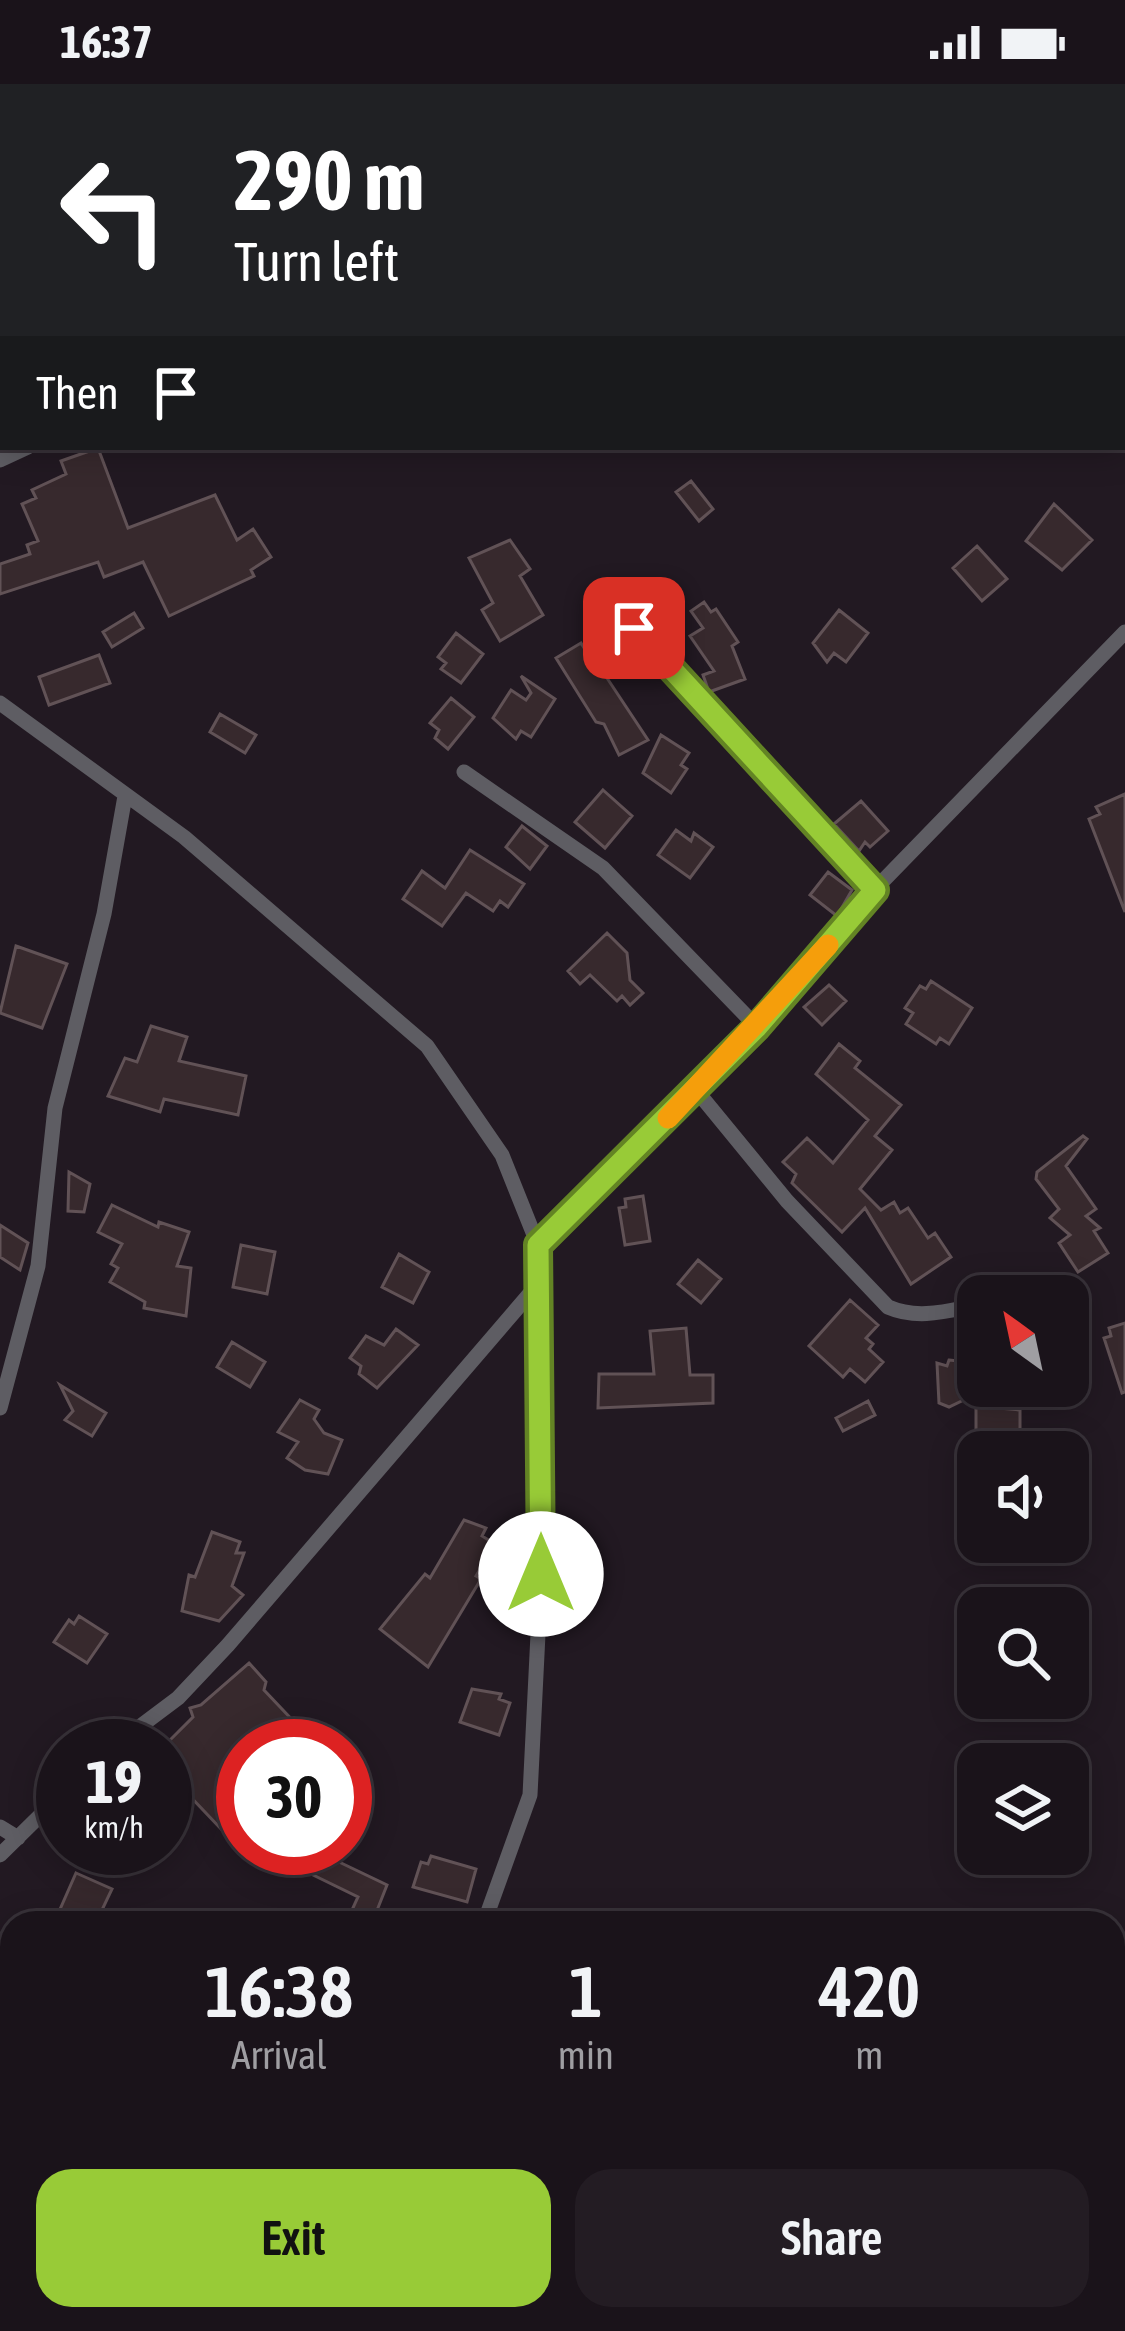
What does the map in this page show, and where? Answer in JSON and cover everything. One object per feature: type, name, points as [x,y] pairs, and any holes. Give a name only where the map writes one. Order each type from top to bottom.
[{"type":"street","points":[[634,628],[875,890]]},
{"type":"street","points":[[538,1245],[757,1027],[875,890],[1125,632]]},
{"type":"street","points":[[0,703],[285,920],[427,1046],[502,1155],[538,1245],[541,1574],[530,1795],[488,1911]]},
{"type":"street","points":[[464,772],[603,868],[757,1027]]},
{"type":"street","points":[[0,1408],[38,1266],[55,1108],[104,914],[125,796]]},
{"type":"street","points":[[696,1090],[787,1201],[888,1307],[905,1314],[957,1309]]},
{"type":"street","points":[[150,1719],[178,1698],[228,1645],[539,1283]]},
{"type":"street","points":[[0,1855],[36,1820]]},
{"type":"street","points":[[0,1827],[18,1838]]},
{"type":"building","points":[[99,450],[128,528],[215,495],[237,540],[253,529],[271,557],[251,570],[254,576],[169,616],[143,562],[104,577],[98,562],[0,594],[0,564],[30,554],[27,545],[38,541],[22,504],[36,498],[32,490],[66,474],[61,461]]},
{"type":"building","points":[[691,481],[713,509],[699,521],[676,492]]},
{"type":"building","points":[[1054,504],[1092,540],[1062,570],[1026,541]]},
{"type":"building","points":[[510,540],[530,569],[520,576],[543,615],[500,641],[482,610],[493,603],[469,558]]},
{"type":"building","points":[[977,546],[1007,579],[982,601],[953,568]]},
{"type":"building","points":[[704,602],[711,612],[716,609],[738,642],[732,646],[745,679],[709,692],[703,675],[714,671],[690,636],[703,628],[691,611]]},
{"type":"building","points":[[839,610],[868,633],[846,662],[834,653],[827,662],[813,643]]},
{"type":"building","points":[[134,613],[143,628],[112,647],[103,632]]},
{"type":"building","points":[[456,633],[483,654],[461,683],[441,669],[446,663],[438,657]]},
{"type":"building","points":[[581,643],[592,661],[611,649],[621,665],[605,675],[648,740],[619,755],[604,724],[596,722],[556,658]]},
{"type":"building","points":[[99,655],[110,683],[49,705],[39,677]]},
{"type":"building","points":[[521,676],[555,699],[531,737],[521,731],[516,739],[493,718],[511,690],[526,700],[531,693]]},
{"type":"building","points":[[451,698],[474,717],[448,749],[435,738],[439,730],[430,723]]},
{"type":"building","points":[[220,714],[256,735],[245,753],[210,732]]},
{"type":"building","points":[[661,735],[689,753],[681,765],[687,769],[671,793],[643,773]]},
{"type":"building","points":[[603,790],[632,816],[605,848],[575,822]]},
{"type":"building","points":[[1125,794],[1125,912],[1089,819],[1100,814],[1096,807]]},
{"type":"building","points":[[861,801],[888,831],[870,847],[865,842],[859,851],[834,824]]},
{"type":"building","points":[[522,826],[547,846],[530,869],[506,847]]},
{"type":"building","points":[[676,830],[691,841],[694,833],[713,847],[690,878],[658,855]]},
{"type":"building","points":[[470,850],[524,884],[508,907],[500,901],[493,911],[466,893],[442,926],[403,899],[422,871],[445,888]]},
{"type":"building","points":[[828,872],[852,890],[837,916],[810,895]]},
{"type":"building","points":[[607,933],[627,953],[630,980],[643,993],[630,1005],[622,996],[617,1001],[590,975],[580,984],[568,971]]},
{"type":"building","points":[[16,946],[67,964],[42,1028],[0,1013]]},
{"type":"building","points":[[931,981],[972,1008],[949,1044],[940,1038],[936,1044],[906,1024],[913,1013],[905,1008],[920,986],[926,989]]},
{"type":"building","points":[[829,985],[846,1001],[822,1025],[804,1007]]},
{"type":"building","points":[[151,1026],[187,1037],[179,1061],[246,1076],[238,1115],[164,1099],[160,1112],[108,1096],[125,1058],[137,1062]]},
{"type":"building","points":[[839,1044],[860,1061],[855,1068],[901,1105],[875,1136],[892,1150],[860,1189],[881,1210],[894,1202],[900,1213],[908,1208],[928,1238],[935,1233],[951,1257],[911,1284],[865,1208],[842,1232],[792,1183],[796,1174],[783,1162],[807,1138],[833,1163],[868,1120],[816,1074]]},
{"type":"building","points":[[1083,1136],[1087,1139],[1066,1166],[1096,1209],[1086,1216],[1100,1228],[1094,1231],[1108,1253],[1078,1272],[1059,1243],[1070,1235],[1050,1218],[1059,1209],[1036,1179],[1037,1172]]},
{"type":"building","points":[[69,1172],[90,1184],[84,1212],[68,1211]]},
{"type":"building","points":[[643,1196],[650,1241],[625,1245],[619,1208],[626,1207],[625,1199]]},
{"type":"building","points":[[112,1205],[158,1227],[159,1222],[189,1232],[177,1266],[191,1268],[186,1316],[144,1308],[145,1302],[110,1282],[118,1268],[111,1264],[122,1244],[98,1232]]},
{"type":"building","points":[[0,1225],[28,1243],[20,1270],[0,1257]]},
{"type":"building","points":[[241,1245],[275,1252],[267,1294],[233,1287]]},
{"type":"building","points":[[399,1254],[429,1272],[413,1303],[382,1287]]},
{"type":"building","points":[[698,1260],[721,1279],[701,1303],[678,1284]]},
{"type":"building","points":[[850,1300],[878,1325],[866,1338],[873,1344],[869,1349],[883,1362],[865,1382],[850,1369],[843,1377],[809,1346]]},
{"type":"building","points":[[1125,1323],[1122,1393],[1104,1338],[1111,1336],[1109,1328]]},
{"type":"building","points":[[686,1328],[690,1375],[713,1375],[713,1403],[598,1408],[599,1374],[654,1374],[650,1331]]},
{"type":"building","points":[[396,1329],[418,1345],[377,1388],[359,1374],[361,1366],[350,1358],[366,1336],[384,1345]]},
{"type":"building","points":[[232,1342],[265,1362],[250,1387],[217,1367]]},
{"type":"building","points":[[949,1360],[957,1361],[957,1403],[949,1407],[939,1403],[937,1363],[947,1366]]},
{"type":"building","points":[[60,1385],[106,1413],[92,1436],[65,1420],[73,1411]]},
{"type":"building","points":[[300,1400],[319,1410],[314,1419],[324,1433],[342,1440],[328,1474],[305,1470],[287,1458],[298,1442],[278,1432]]},
{"type":"building","points":[[868,1401],[875,1415],[843,1431],[836,1418]]},
{"type":"building","points":[[976,1407],[1020,1410],[1020,1431],[976,1431]]},
{"type":"building","points":[[464,1520],[486,1528],[482,1536],[495,1544],[476,1576],[481,1579],[428,1667],[380,1629],[425,1574],[430,1578]]},
{"type":"building","points":[[212,1532],[240,1542],[236,1553],[244,1553],[232,1586],[243,1595],[219,1621],[182,1611],[189,1575],[195,1577]]},
{"type":"building","points":[[79,1616],[107,1634],[87,1663],[54,1642],[69,1620],[74,1624]]},
{"type":"building","points":[[249,1663],[266,1682],[264,1690],[291,1719],[216,1719],[216,1824],[192,1798],[190,1708],[201,1705]]},
{"type":"building","points":[[472,1689],[501,1694],[499,1699],[510,1703],[499,1735],[460,1722]]},
{"type":"building","points":[[431,1856],[476,1869],[467,1902],[413,1887],[421,1862],[428,1864]]},
{"type":"building","points":[[75,1875],[112,1889],[101,1911],[59,1911]]},
{"type":"building","points":[[313,1875],[366,1875],[387,1885],[377,1911],[352,1911],[358,1897]]},
{"type":"slow traffic","points":[[668,1118],[828,945]]},
{"type":"route","points":[[541,1574],[538,1245],[757,1027],[875,890],[634,628]]}]
